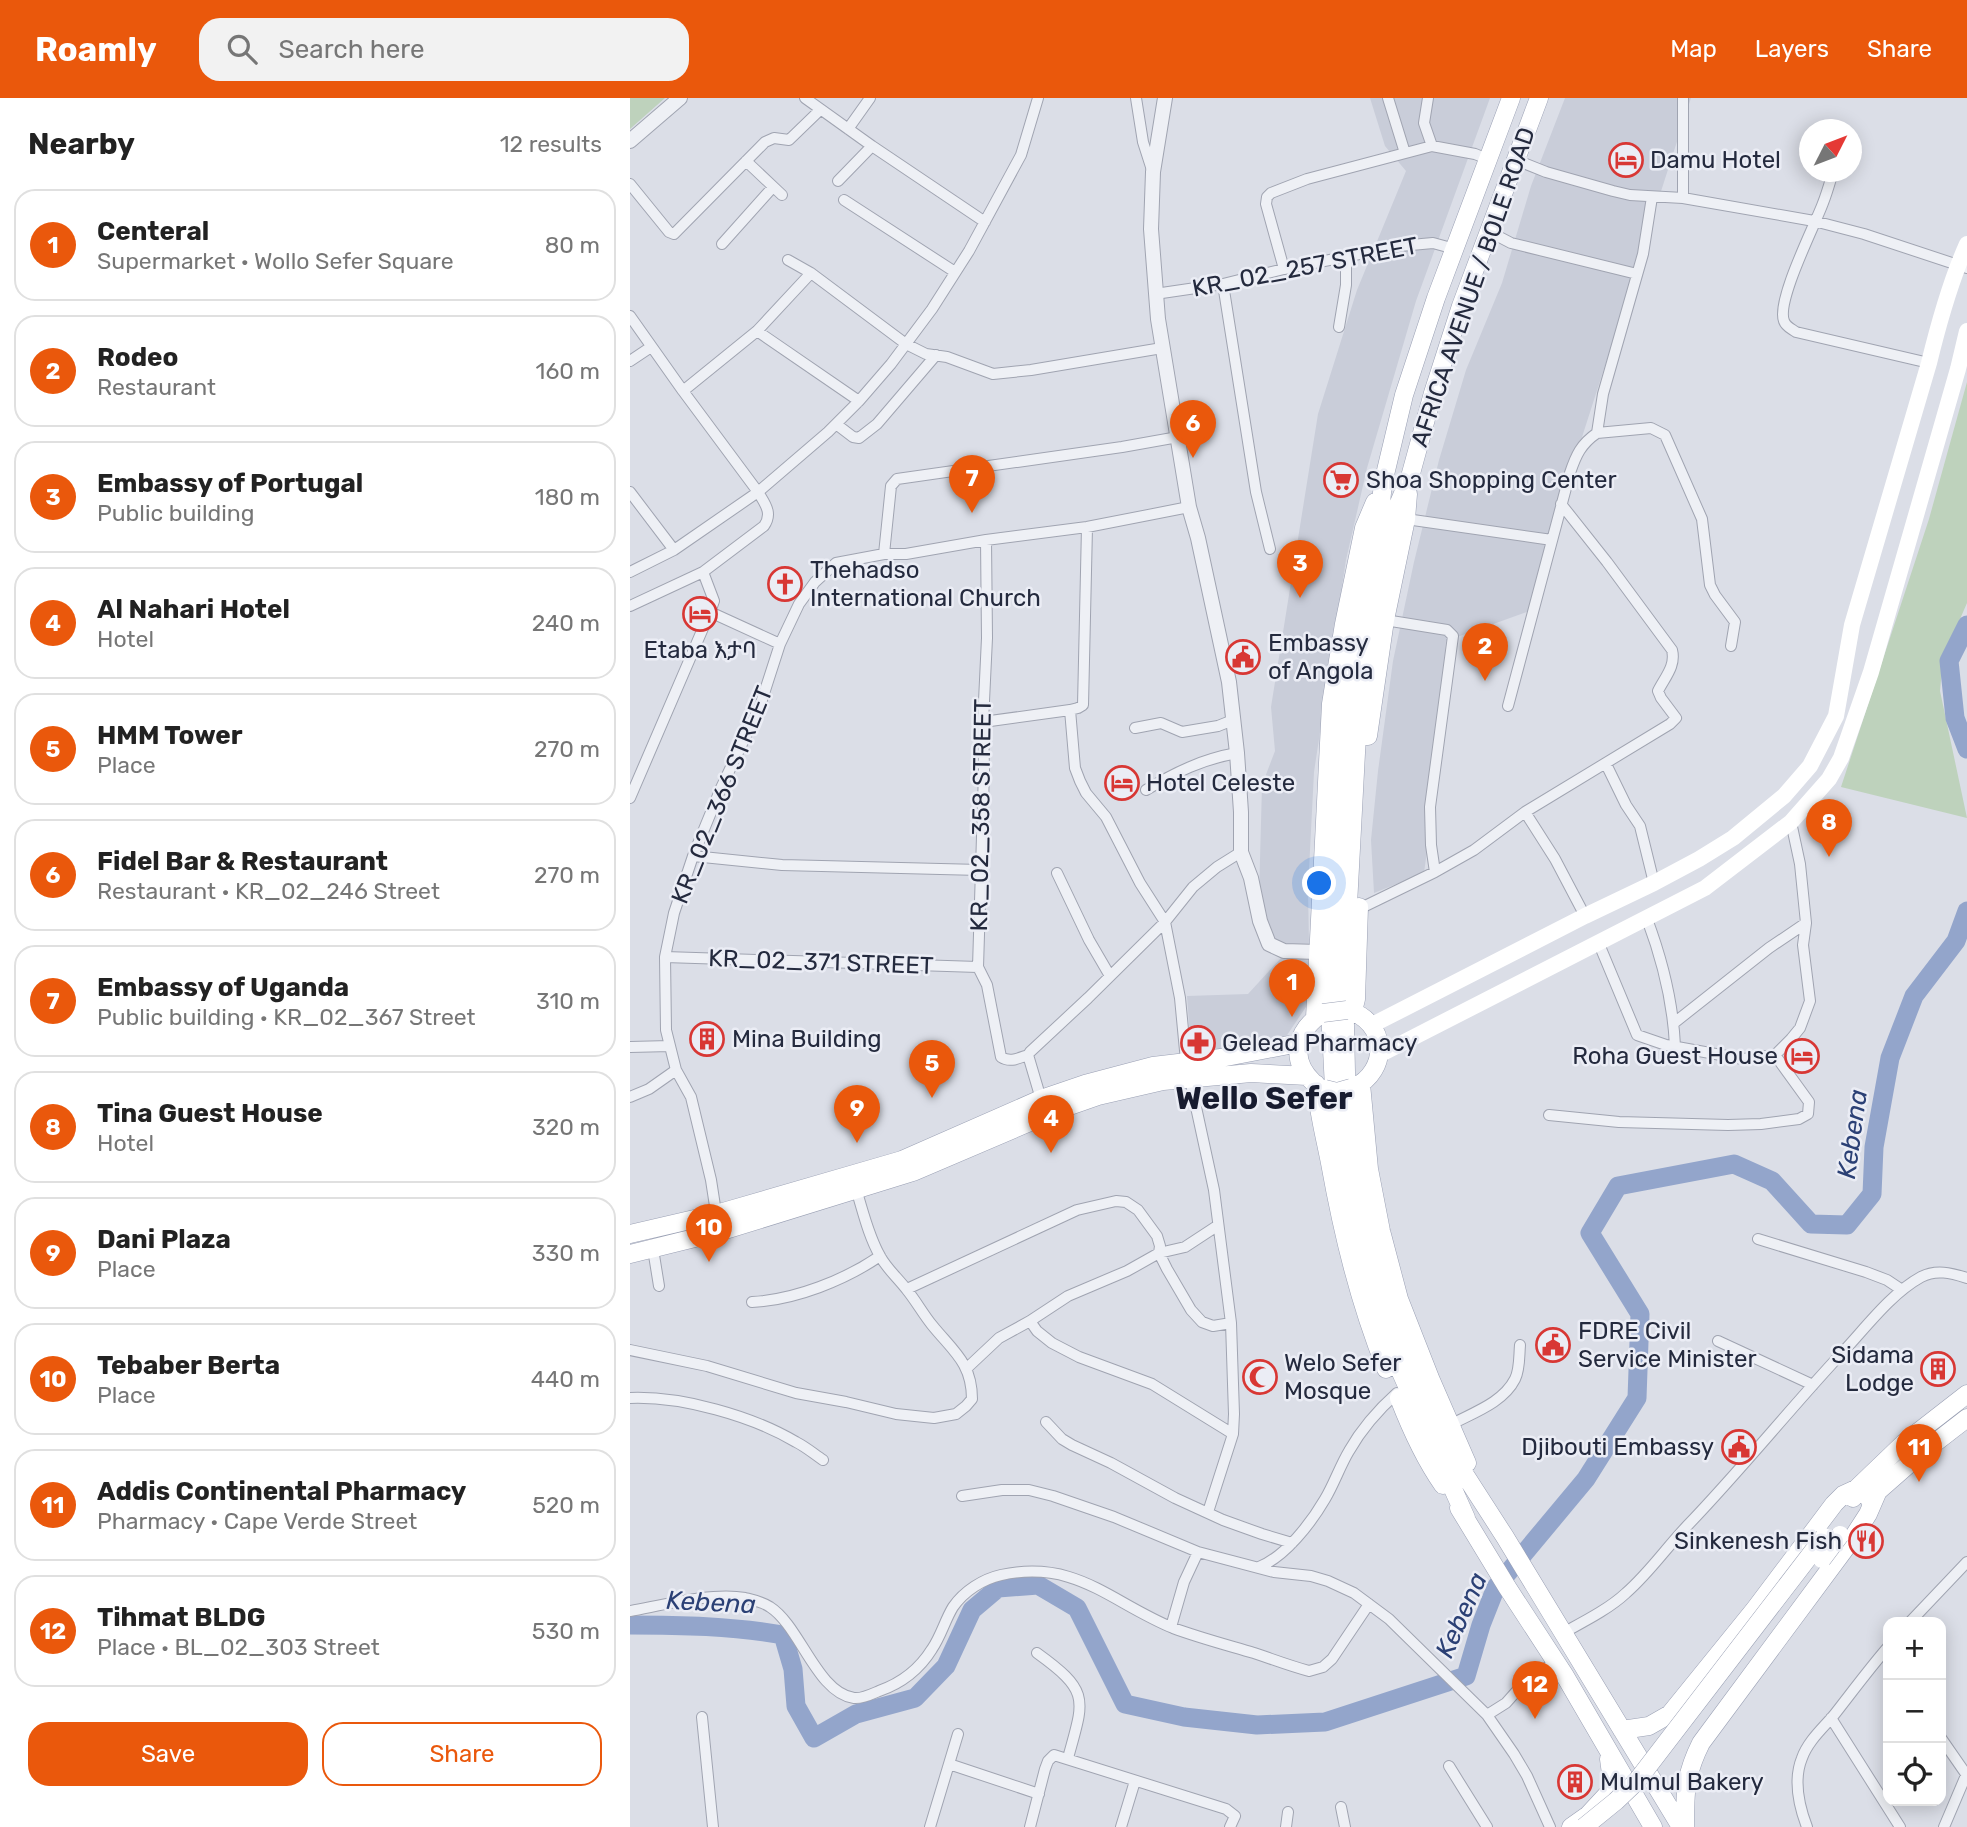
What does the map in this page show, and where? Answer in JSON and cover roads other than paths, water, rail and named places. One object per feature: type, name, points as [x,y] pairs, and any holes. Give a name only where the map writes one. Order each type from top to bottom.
[{"type":"main road","name":"AFRICA AVENUE / BOLE ROAD","points":[[1466,1518],[1399,1370],[1366,1273],[1344,1175],[1335,1107],[1330,1010],[1344,731],[1359,615],[1378,532],[1383,483],[1404,395],[1511,98]]},
{"type":"main road","name":"AFRICA AVENUE / BOLE ROAD","points":[[1539,98],[1488,232],[1433,393],[1410,477],[1388,529],[1358,719],[1344,981],[1350,1124],[1372,1248],[1398,1334],[1447,1447],[1683,1827]]},
{"type":"main road","points":[[1372,1025],[1699,859],[1743,830],[1784,796],[1811,766],[1836,716],[1852,625],[1939,322],[1962,266],[1967,244]]},
{"type":"main road","points":[[1379,1055],[1705,888],[1791,822],[1829,779],[1841,758],[1871,672],[1967,331]]},
{"type":"main road","name":"AFRICA AVENUE / BOLE ROAD","points":[[1350,1011],[1356,999],[1365,766],[1385,620],[1406,519],[1410,477]]},
{"type":"main road","name":"AFRICA AVENUE / BOLE ROAD","points":[[1318,1009],[1318,952],[1331,704],[1364,528],[1383,483]]},
{"type":"main road","points":[[1306,1083],[1299,1057],[1299,1043],[1318,1009]]},
{"type":"main road","points":[[630,1234],[716,1214],[902,1160],[1041,1099],[1153,1066],[1250,1073],[1338,1092],[1356,1086],[1372,1072],[1379,1055],[1378,1037],[1372,1025],[1350,1011],[1312,1011],[1292,1039],[1280,1047]]},
{"type":"main road","points":[[630,1254],[719,1232],[913,1172],[1058,1110],[1098,1096],[1163,1081],[1221,1059],[1299,1043]]},
{"type":"main road","name":"AFRICA AVENUE / BOLE ROAD","points":[[1306,1083],[1341,1226],[1370,1329],[1412,1430],[1428,1464],[1466,1518],[1565,1676],[1653,1827]]},
{"type":"main road","name":"AFRICA AVENUE / BOLE ROAD","points":[[1356,1086],[1381,1231],[1399,1299],[1485,1505]]},
{"type":"main road","points":[[1622,1730],[1649,1726],[1670,1714],[1834,1504],[1843,1495],[1856,1489],[1924,1426],[1967,1394]]},
{"type":"main road","points":[[1584,1827],[1636,1782],[1832,1536],[1917,1456],[1967,1418]]},
{"type":"main road","points":[[1603,1827],[1642,1791],[1690,1732],[1832,1536],[1856,1489]]},
{"type":"main road","points":[[1683,1827],[1686,1783],[1701,1743],[1850,1542],[1878,1492]]},
{"type":"main road","points":[[1571,1827],[1588,1815],[1613,1788],[1608,1749]]},
{"type":"street","points":[[630,141],[680,98]]},
{"type":"street","points":[[804,98],[985,222]]},
{"type":"street","points":[[848,129],[870,98]]},
{"type":"street","points":[[630,572],[674,550],[758,492],[859,401],[932,309],[985,222],[1021,155],[1038,98]]},
{"type":"street","points":[[1136,98],[1143,142],[1153,172]]},
{"type":"street","points":[[1165,98],[1153,172],[1155,294],[1189,507],[1225,656],[1237,753],[1241,852],[1269,944],[1284,951],[1318,952]]},
{"type":"street","points":[[1388,98],[1405,153]]},
{"type":"street","points":[[1427,98],[1424,123],[1432,146]]},
{"type":"street","points":[[1683,98],[1683,198]]},
{"type":"street","points":[[630,184],[669,232],[674,234],[769,139],[785,140],[794,137],[820,110]]},
{"type":"street","points":[[838,181],[872,146]]},
{"type":"street","points":[[1284,269],[1266,204],[1271,192],[1307,178],[1432,146],[1475,154],[1490,160]]},
{"type":"street","points":[[1516,160],[1546,172],[1613,191],[1683,198],[1814,221],[1864,234],[1962,266]]},
{"type":"street","points":[[746,161],[782,195]]},
{"type":"street","points":[[1830,182],[1789,289],[1783,320],[1796,332],[1929,363]]},
{"type":"street","points":[[722,244],[773,187]]},
{"type":"street","points":[[1597,433],[1603,394],[1646,242],[1652,197]]},
{"type":"street","points":[[845,200],[955,272]]},
{"type":"street","points":[[1488,232],[1511,243],[1637,274]]},
{"type":"street","name":"KR_02_257 STREET","points":[[1155,294],[1223,284],[1400,246],[1433,243],[1455,248]]},
{"type":"street","points":[[1339,327],[1346,285],[1346,257]]},
{"type":"street","points":[[788,260],[811,273],[906,344],[926,354],[993,374],[1162,348]]},
{"type":"street","points":[[683,391],[757,331],[811,273]]},
{"type":"street","points":[[1223,284],[1256,492],[1270,549]]},
{"type":"street","points":[[630,316],[758,492],[768,510],[769,519],[764,526],[703,572],[630,606]]},
{"type":"street","points":[[757,331],[859,401]]},
{"type":"street","points":[[630,361],[651,347]]},
{"type":"street","points":[[836,424],[853,437],[859,438],[877,424],[936,355]]},
{"type":"street","points":[[1508,706],[1577,452],[1582,444],[1597,433],[1651,428],[1665,435],[1702,519],[1710,585],[1735,622],[1731,646]]},
{"type":"street","points":[[1178,437],[897,479],[891,486],[884,554],[906,554],[1087,527],[1189,507]]},
{"type":"street","points":[[630,492],[674,550]]},
{"type":"street","points":[[1359,912],[1361,908],[1474,850],[1525,812],[1676,718],[1658,691],[1670,670],[1672,650],[1561,504]]},
{"type":"street","points":[[1406,519],[1552,540]]},
{"type":"street","points":[[983,722],[1070,710],[1078,708],[1084,701],[1087,527]]},
{"type":"street","name":"KR_02_358 STREET","points":[[986,540],[987,638],[983,722],[985,771],[978,967],[987,985],[1001,1058],[1006,1061],[1028,1055]]},
{"type":"street","name":"KR_02_366 STREET","points":[[719,1232],[711,1180],[691,1097],[676,1070],[666,1030],[665,957],[674,913],[693,856],[721,788],[760,706],[780,644],[799,604],[815,582],[836,563],[884,554]]},
{"type":"street","points":[[630,798],[714,601],[703,572]]},
{"type":"street","points":[[710,612],[780,644]]},
{"type":"street","points":[[1385,620],[1447,630],[1453,636],[1430,807],[1435,872]]},
{"type":"street","points":[[1070,710],[1075,768],[1080,781],[1086,793],[1106,817],[1140,883],[1165,922],[1180,998],[1189,1070],[1214,1191],[1231,1323],[1233,1434],[1208,1512]]},
{"type":"street","points":[[1135,728],[1161,723],[1182,732],[1218,726],[1233,720]]},
{"type":"street","points":[[1146,790],[1212,757],[1237,753]]},
{"type":"street","points":[[1605,764],[1626,806],[1640,826],[1654,883]]},
{"type":"street","points":[[1525,812],[1555,859],[1585,916]]},
{"type":"street","points":[[1599,943],[1635,1032],[1644,1039],[1742,1059],[1775,1055],[1800,1028],[1810,1001],[1803,945],[1806,923],[1800,864],[1791,822]]},
{"type":"street","points":[[1041,1099],[1028,1055],[1033,1048],[1165,922],[1193,887],[1241,852]]},
{"type":"street","points":[[693,856],[782,865],[980,870]]},
{"type":"street","points":[[1057,873],[1089,940],[1110,976]]},
{"type":"street","points":[[1647,919],[1657,946],[1674,1023],[1675,1046]]},
{"type":"street","points":[[1674,1023],[1769,948],[1806,923]]},
{"type":"street","name":"KR_02_371 STREET","points":[[665,957],[978,967]]},
{"type":"street","points":[[630,1046],[670,1046]]},
{"type":"street","points":[[1549,1115],[1619,1122],[1728,1125],[1799,1119],[1808,1114],[1809,1102],[1775,1055]]},
{"type":"street","points":[[630,1097],[649,1089],[676,1070]]},
{"type":"street","points":[[630,1350],[706,1366],[796,1393],[896,1414],[934,1418],[956,1414],[972,1399],[970,1378],[958,1353],[933,1326],[880,1256],[856,1189]]},
{"type":"street","points":[[907,1289],[1077,1210],[1116,1201],[1126,1202],[1138,1210],[1157,1236],[1159,1253],[1191,1310],[1202,1322],[1213,1326],[1231,1323]]},
{"type":"street","points":[[965,1369],[999,1338],[1068,1296],[1127,1271],[1159,1253],[1185,1247],[1217,1226]]},
{"type":"street","points":[[1758,1239],[1866,1272],[1887,1280],[1902,1290]]},
{"type":"street","points":[[653,1249],[659,1286]]},
{"type":"street","points":[[752,1302],[791,1296],[844,1278],[880,1256]]},
{"type":"street","points":[[1563,1633],[1625,1595],[1902,1290],[1932,1272],[1967,1278]]},
{"type":"street","points":[[1030,1321],[1037,1331],[1052,1343],[1079,1357],[1152,1384],[1233,1434]]},
{"type":"street","points":[[1718,1341],[1813,1385]]},
{"type":"street","points":[[1450,1425],[1495,1401],[1509,1389],[1519,1366],[1520,1345]]},
{"type":"street","points":[[1259,1567],[1277,1558],[1292,1543],[1324,1501],[1349,1450],[1372,1417],[1397,1393]]},
{"type":"street","points":[[630,1398],[667,1400],[734,1415],[796,1441],[823,1460]]},
{"type":"street","points":[[1046,1422],[1072,1446],[1111,1463],[1165,1493],[1223,1520],[1292,1543]]},
{"type":"street","points":[[962,1496],[1002,1490],[1029,1490],[1114,1517],[1198,1552],[1274,1572],[1311,1576],[1354,1593],[1389,1619],[1487,1716],[1527,1776],[1550,1827]]},
{"type":"street","points":[[1171,1626],[1184,1582],[1198,1552]]},
{"type":"street","points":[[1914,1617],[1967,1562]]},
{"type":"street","points":[[630,1611],[715,1597],[735,1596],[762,1603],[772,1608],[784,1621],[831,1685],[843,1695],[858,1698],[896,1684],[910,1675],[932,1650],[954,1606],[961,1598],[969,1590],[999,1575],[1045,1572],[1063,1574],[1088,1583],[1171,1626],[1212,1642],[1309,1671],[1323,1667],[1332,1659],[1369,1604]]},
{"type":"street","points":[[1038,1653],[1060,1669],[1079,1693],[1077,1727],[1068,1758]]},
{"type":"street","points":[[1807,1827],[1800,1809],[1798,1790],[1802,1758],[1814,1738],[1883,1659]]},
{"type":"street","points":[[1487,1716],[1506,1703],[1522,1685],[1555,1662]]},
{"type":"street","points":[[702,1717],[713,1827]]},
{"type":"street","points":[[1831,1718],[1900,1827]]},
{"type":"street","points":[[930,1827],[958,1734]]},
{"type":"street","points":[[1944,1827],[1964,1787],[1967,1774],[1945,1743]]},
{"type":"street","points":[[1030,1827],[1045,1769],[1052,1756],[1068,1758],[1226,1808],[1232,1822]]},
{"type":"street","points":[[949,1764],[1039,1794]]},
{"type":"street","points":[[1449,1766],[1487,1827]]},
{"type":"street","points":[[1121,1827],[1135,1781]]},
{"type":"street","points":[[1341,1807],[1345,1827]]},
{"type":"street","points":[[1286,1827],[1288,1812]]},
{"type":"waterway","points":[[1967,625],[1949,661],[1955,718],[1967,749]]},
{"type":"waterway","name":"Kebena","points":[[630,1625],[706,1627],[783,1635],[793,1669],[796,1706],[814,1738],[856,1714],[915,1698],[946,1666],[972,1610],[998,1588],[1038,1585],[1077,1608],[1125,1704],[1184,1717],[1257,1725],[1325,1722],[1466,1676],[1496,1587],[1586,1479],[1637,1398],[1640,1314],[1590,1233],[1618,1186],[1734,1164],[1772,1181],[1811,1224],[1847,1225],[1872,1194],[1874,1147],[1890,1058],[1914,996],[1956,941],[1967,911]]},
{"type":"place","name":"Damu Hotel","points":[[1626,160]]},
{"type":"place","name":"Fidel Bar & Restaurant","points":[[1193,458]]},
{"type":"place","name":"Shoa Shopping Center","points":[[1341,480]]},
{"type":"place","name":"Embassy of Uganda","points":[[972,513]]},
{"type":"place","name":"Thehadso International Church","points":[[785,584]]},
{"type":"place","name":"Embassy of Portugal","points":[[1300,598]]},
{"type":"place","name":"Etaba እታባ","points":[[700,614]]},
{"type":"place","name":"Embassy of Angola","points":[[1243,657]]},
{"type":"place","name":"Rodeo","points":[[1485,681]]},
{"type":"place","name":"Hotel Celeste","points":[[1122,783]]},
{"type":"place","name":"Tina Guest House","points":[[1829,857]]},
{"type":"place","name":"Centeral","points":[[1292,1017]]},
{"type":"place","name":"Mina Building","points":[[707,1039]]},
{"type":"place","name":"Gelead Pharmacy","points":[[1198,1043]]},
{"type":"place","name":"Roha Guest House","points":[[1802,1056]]},
{"type":"place","name":"HMM Tower","points":[[932,1098]]},
{"type":"place","name":"Dani Plaza","points":[[857,1143]]},
{"type":"place","name":"Al Nahari Hotel","points":[[1051,1153]]},
{"type":"place","name":"Tebaber Berta","points":[[709,1262]]},
{"type":"place","name":"FDRE Civil Service Minister","points":[[1553,1345]]},
{"type":"place","name":"Sidama Lodge","points":[[1938,1369]]},
{"type":"place","name":"Welo Sefer Mosque","points":[[1260,1377]]},
{"type":"place","name":"Djibouti Embassy","points":[[1739,1447]]},
{"type":"place","name":"Addis Continental Pharmacy","points":[[1919,1482]]},
{"type":"place","name":"Sinkenesh Fish","points":[[1866,1541]]},
{"type":"place","name":"Tihmat BLDG","points":[[1535,1719]]},
{"type":"place","name":"Mulmul Bakery","points":[[1575,1782]]},
{"type":"district","name":"Wello Sefer","points":[[1264,1098]]}]
